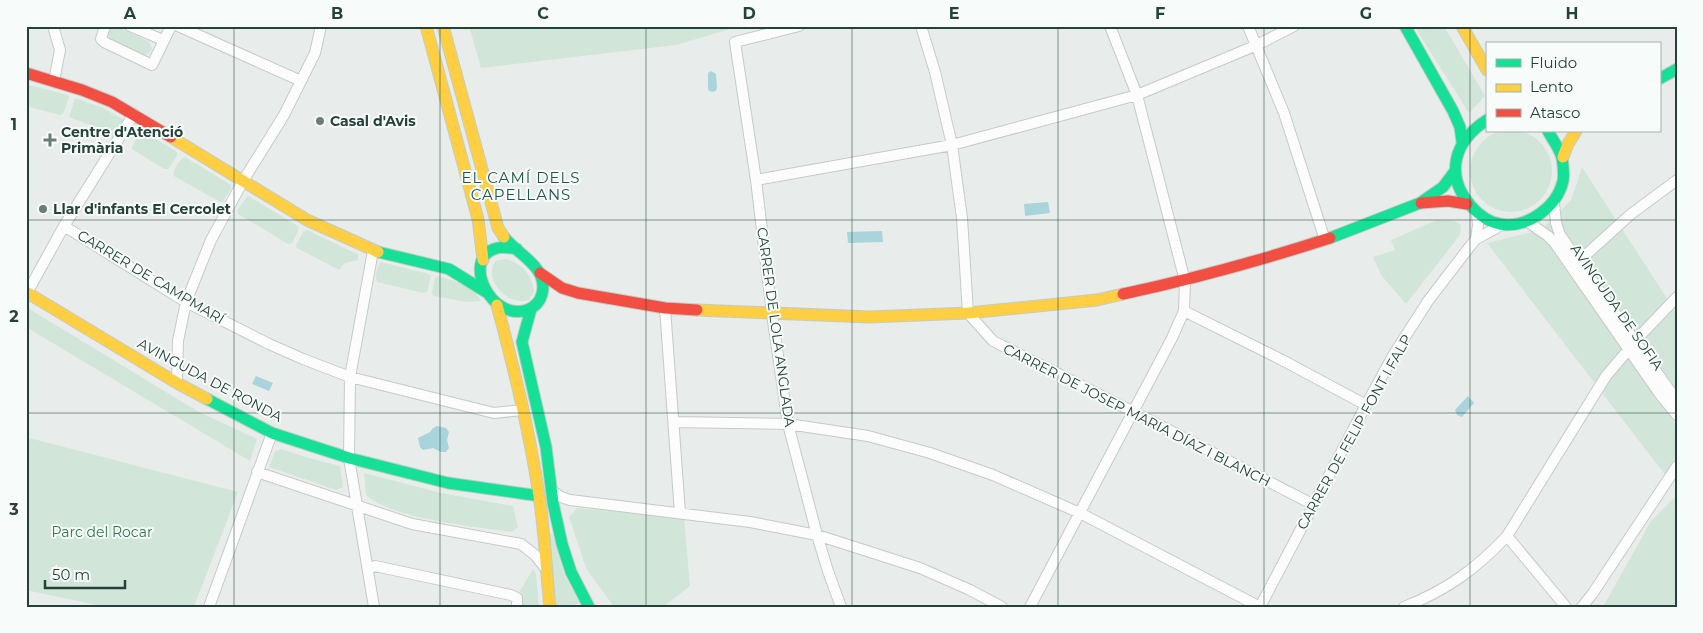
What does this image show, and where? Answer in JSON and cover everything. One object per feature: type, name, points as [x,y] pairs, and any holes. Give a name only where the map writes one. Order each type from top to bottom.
[{"type":"street","points":[[53,26],[60,50],[54,81]]},
{"type":"street","points":[[105,26],[101,39],[104,42],[152,65],[171,26]]},
{"type":"street","points":[[130,26],[163,40]]},
{"type":"street","points":[[178,26],[301,81]]},
{"type":"street","points":[[177,383],[178,341],[186,302],[211,240],[301,81],[315,53],[321,26]]},
{"type":"street","points":[[426,26],[478,219],[482,284],[497,305],[506,310],[516,312],[531,309]]},
{"type":"street","points":[[443,26],[498,228],[510,244],[533,264],[540,273],[557,285],[578,293],[665,308],[870,317],[968,313],[1097,300],[1185,281],[1325,240],[1420,203],[1443,187],[1455,170]]},
{"type":"street","name":"CARRER DE LOLA ANGLADA","points":[[799,26],[735,42],[756,180],[772,314],[788,424],[817,535],[841,607]]},
{"type":"street","points":[[921,26],[935,72],[952,145],[962,218],[968,313]]},
{"type":"street","points":[[1030,607],[1134,412],[1184,311],[1185,281],[1137,95],[1110,26]]},
{"type":"street","points":[[1248,26],[1284,114],[1325,240]]},
{"type":"street","points":[[756,180],[952,145],[1137,95],[1257,45],[1294,26]]},
{"type":"street","points":[[1405,26],[1453,111],[1460,126],[1462,142]]},
{"type":"street","points":[[1462,26],[1486,68]]},
{"type":"street","points":[[1660,78],[1677,69]]},
{"type":"street","points":[[26,73],[112,102],[307,220],[373,250],[449,269],[469,269],[482,262],[490,251],[500,248],[517,250]]},
{"type":"street","points":[[27,292],[64,226],[134,114]]},
{"type":"street","points":[[1486,121],[1472,130],[1462,142],[1455,170],[1458,188],[1467,204],[1477,214],[1489,221],[1504,224],[1528,222],[1542,214],[1554,203],[1561,189],[1565,173],[1563,158],[1558,143],[1549,132]]},
{"type":"street","points":[[1563,158],[1568,144],[1575,132]]},
{"type":"street","points":[[1579,261],[1631,214],[1677,180]]},
{"type":"street","points":[[1420,203],[1448,202],[1467,204]]},
{"type":"street","name":"AVINGUDA DE SOFIA","points":[[1554,203],[1558,230],[1663,398],[1677,415]]},
{"type":"street","points":[[1476,239],[1477,214]]},
{"type":"street","name":"AVINGUDA DE SOFIA","points":[[1528,222],[1554,242],[1631,345],[1677,401]]},
{"type":"street","name":"CARRER DE FELIP FONT I FALP","points":[[1260,607],[1394,354],[1428,301],[1476,239],[1504,224]]},
{"type":"street","name":"CARRER DE CAMPMARÍ","points":[[64,226],[186,302],[269,344],[350,377],[494,412],[523,410]]},
{"type":"street","points":[[373,250],[350,377],[349,458],[374,607]]},
{"type":"street","points":[[449,269],[486,292]]},
{"type":"street","points":[[540,273],[544,284],[543,292],[540,299],[531,309],[522,342],[546,447],[551,490],[565,556],[576,585],[589,607]]},
{"type":"street","name":"AVINGUDA DE RONDA","points":[[27,292],[177,383],[272,433],[349,458],[448,483],[533,495],[538,494]]},
{"type":"street","points":[[540,299],[556,294],[578,293]]},
{"type":"street","points":[[1404,607],[1423,600],[1451,585],[1487,558],[1507,536],[1606,376],[1631,345],[1677,298]]},
{"type":"street","points":[[497,305],[523,410],[538,494],[543,524],[550,607]]},
{"type":"street","points":[[665,308],[680,512]]},
{"type":"street","points":[[1184,311],[1284,361],[1366,406]]},
{"type":"street","name":"CARRER DE JOSEP MARIA DÍAZ I BLANCH","points":[[968,313],[993,341],[1314,505]]},
{"type":"street","points":[[674,422],[788,424],[868,436],[930,453],[993,474],[1080,513],[1260,607]]},
{"type":"street","points":[[209,607],[272,433]]},
{"type":"street","points":[[1582,607],[1677,466]]},
{"type":"street","points":[[257,472],[412,524],[521,544],[535,555],[546,569]]},
{"type":"street","points":[[551,490],[561,497],[570,500],[680,512],[750,522],[817,535],[920,568],[962,586],[1002,607]]},
{"type":"street","points":[[556,516],[559,507],[564,502],[570,500]]},
{"type":"street","points":[[1507,536],[1566,607]]},
{"type":"street","points":[[368,569],[375,566],[511,595],[517,598],[517,607]]},
{"type":"street","points":[[576,585],[596,607]]},
{"type":"green space","points":[[469,26],[741,26],[676,45],[481,68]]},
{"type":"green space","points":[[1414,26],[1444,26],[1485,96],[1469,113]]},
{"type":"green space","points":[[118,27],[149,42],[152,49],[150,52],[147,55],[142,55],[110,39],[108,35],[110,29]]},
{"type":"green space","points":[[26,84],[68,95],[69,98],[63,114],[60,115],[26,106]]},
{"type":"green space","points":[[75,98],[103,108],[124,120],[114,138],[90,125],[69,117]]},
{"type":"green space","points":[[143,131],[177,152],[177,156],[168,169],[164,169],[132,149],[132,146]]},
{"type":"green space","points":[[1500,132],[1522,132],[1534,137],[1545,148],[1551,163],[1551,179],[1545,194],[1534,205],[1519,211],[1503,211],[1488,205],[1477,194],[1471,179],[1471,163],[1477,148],[1488,137]]},
{"type":"green space","points":[[185,157],[231,185],[223,202],[174,176],[177,165]]},
{"type":"green space","points":[[1582,167],[1677,314],[1677,457],[1666,476],[1487,243],[1541,230],[1571,200]]},
{"type":"green space","points":[[248,196],[298,226],[299,229],[292,243],[288,244],[238,214],[237,210]]},
{"type":"green space","points":[[1437,220],[1454,221],[1461,225],[1460,235],[1406,304],[1381,275],[1373,257],[1395,250],[1391,240]]},
{"type":"green space","points":[[307,230],[358,254],[358,260],[345,263],[339,270],[297,248],[296,245],[304,231]]},
{"type":"green space","points":[[506,259],[517,263],[525,270],[531,280],[534,291],[529,300],[513,300],[506,296],[495,284],[492,268],[495,261]]},
{"type":"green space","points":[[381,262],[429,274],[431,276],[427,292],[423,293],[377,282],[378,266]]},
{"type":"green space","points":[[438,276],[469,287],[481,301],[467,302],[433,296],[435,278]]},
{"type":"green space","points":[[26,307],[199,412],[257,439],[250,461],[26,327]]},
{"type":"green space","name":"Parc del Rocar","points":[[26,437],[238,492],[194,607],[105,607],[26,590]]},
{"type":"green space","points":[[281,449],[340,466],[343,487],[336,490],[269,467],[275,451]]},
{"type":"green space","points":[[364,473],[441,493],[513,506],[518,527],[512,532],[435,521],[395,510],[366,495]]},
{"type":"green space","points":[[1677,495],[1677,607],[1603,607],[1651,521]]},
{"type":"green space","points":[[577,508],[684,518],[690,586],[663,607],[614,607],[586,568],[569,517]]},
{"type":"green space","points":[[552,533],[564,574],[580,604],[556,607],[549,534]]},
{"type":"green space","points":[[533,569],[536,574],[539,607],[523,607],[520,591]]},
{"type":"water","points":[[711,71],[716,74],[717,87],[716,91],[712,92],[708,90],[708,73]]},
{"type":"water","points":[[1048,202],[1050,213],[1025,216],[1024,204]]},
{"type":"water","points":[[882,231],[883,242],[848,243],[847,232]]},
{"type":"water","points":[[256,376],[273,383],[269,391],[252,384]]},
{"type":"water","points":[[1468,396],[1474,403],[1462,417],[1457,415],[1455,410]]},
{"type":"water","points":[[437,426],[446,428],[449,432],[447,440],[449,448],[446,452],[433,448],[423,450],[420,447],[418,438]]},
{"type":"traffic: fast","points":[[1405,26],[1453,111],[1460,127],[1462,142]]},
{"type":"traffic: fast","points":[[1660,78],[1677,69]]},
{"type":"traffic: fast","points":[[1486,121],[1476,128],[1460,148],[1456,159],[1455,171],[1457,182],[1471,206],[1484,218],[1500,224],[1510,225],[1530,219],[1548,207],[1560,191],[1563,181],[1562,158],[1549,132]]},
{"type":"traffic: fast","points":[[1330,238],[1420,203],[1443,187],[1455,171]]},
{"type":"traffic: fast","points":[[504,237],[510,244],[517,250],[531,262],[537,269],[543,285],[542,294],[537,304],[527,310],[514,311],[502,307],[492,299],[485,288],[481,276],[481,265],[485,255],[494,249],[503,247],[514,249],[517,249]]},
{"type":"traffic: fast","points":[[378,252],[449,269],[486,292]]},
{"type":"traffic: fast","points":[[531,309],[522,342],[546,447],[553,503],[562,544],[571,572],[589,607]]},
{"type":"traffic: fast","points":[[207,399],[272,433],[349,458],[448,483],[533,495],[538,493]]},
{"type":"traffic: slow","points":[[426,26],[478,219],[483,260]]},
{"type":"traffic: slow","points":[[443,26],[498,228],[504,237]]},
{"type":"traffic: slow","points":[[1462,26],[1486,68]]},
{"type":"traffic: slow","points":[[1563,157],[1575,132]]},
{"type":"traffic: slow","points":[[171,137],[307,220],[378,252]]},
{"type":"traffic: slow","points":[[26,292],[207,399]]},
{"type":"traffic: slow","points":[[697,310],[870,317],[968,313],[1097,300],[1123,294]]},
{"type":"traffic: slow","points":[[497,305],[531,448],[543,524],[550,607]]},
{"type":"traffic: jam","points":[[26,73],[82,90],[112,102],[171,137]]},
{"type":"traffic: jam","points":[[1421,203],[1448,201],[1467,204]]},
{"type":"traffic: jam","points":[[1123,294],[1227,269],[1330,238]]},
{"type":"traffic: jam","points":[[540,273],[562,288],[578,293],[665,308],[697,310]]},
{"type":"place","name":"Casal d'Avis","points":[[320,121]]},
{"type":"place","name":"Centre d'Atenció Primària","points":[[50,140]]},
{"type":"place","name":"Llar d'infants El Cercolet","points":[[43,209]]},
{"type":"district","name":"EL CAMÍ DELS CAPELLANS","points":[[521,186]]}]
